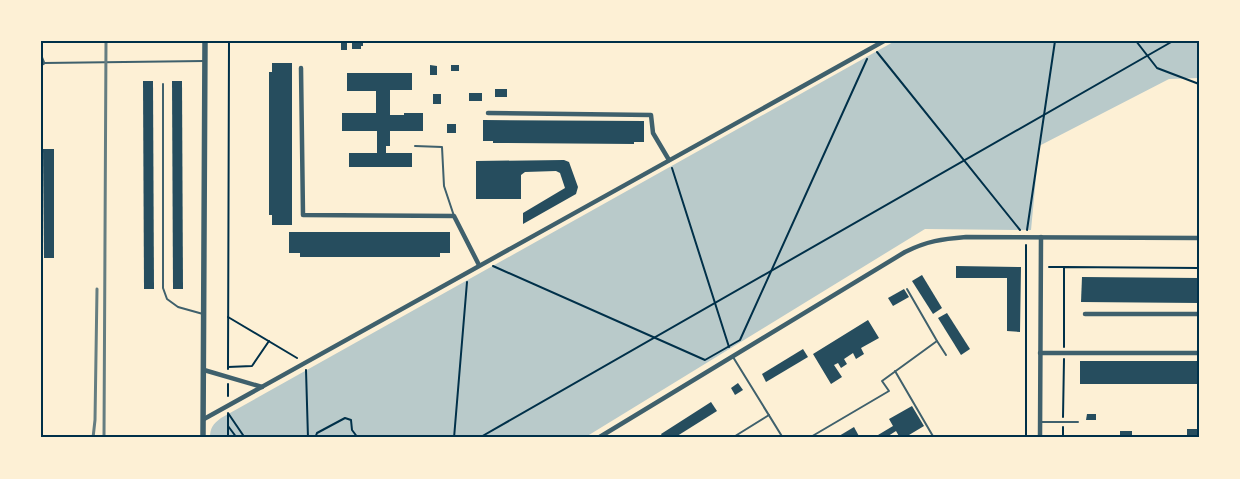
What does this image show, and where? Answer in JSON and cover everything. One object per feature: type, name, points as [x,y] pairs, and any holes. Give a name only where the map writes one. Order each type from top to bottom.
[{"type":"street","points":[[204,438],[205,41]]},
{"type":"street","points":[[869,41],[873,47]]},
{"type":"street","points":[[204,419],[884,41]]},
{"type":"street","points":[[301,68],[302,215],[454,216],[479,265]]},
{"type":"street","points":[[488,113],[651,115],[653,133],[669,160]]},
{"type":"street","points":[[598,438],[920,244],[946,238],[966,237],[1199,238]]},
{"type":"street","points":[[1040,237],[1040,438]]},
{"type":"street","points":[[1085,314],[1199,314]]},
{"type":"street","points":[[1040,353],[1199,353]]},
{"type":"street","points":[[204,370],[262,387]]},
{"type":"lane","points":[[42,62],[205,61]]},
{"type":"lane","points":[[164,84],[163,288],[166,299],[178,307],[204,314]]},
{"type":"lane","points":[[415,146],[442,148],[444,186],[454,216]]},
{"type":"lane","points":[[907,289],[946,355]]},
{"type":"lane","points":[[809,438],[889,391],[882,381],[937,341]]},
{"type":"lane","points":[[732,356],[783,438]]},
{"type":"lane","points":[[895,371],[934,438]]},
{"type":"lane","points":[[732,438],[769,415]]},
{"type":"lane","points":[[1040,422],[1078,422]]},
{"type":"path","points":[[228,438],[229,41]]},
{"type":"path","points":[[1026,438],[1026,237],[1055,41]]},
{"type":"path","points":[[1136,41],[1157,68],[1199,84]]},
{"type":"path","points":[[479,438],[1173,41]]},
{"type":"path","points":[[484,262],[705,360],[740,340],[873,47],[1026,237]]},
{"type":"path","points":[[669,160],[732,356]]},
{"type":"path","points":[[1040,267],[1199,268]]},
{"type":"path","points":[[1063,438],[1064,267]]},
{"type":"path","points":[[454,438],[468,271]]},
{"type":"path","points":[[228,366],[252,366],[269,341]]},
{"type":"path","points":[[228,413],[246,438]]},
{"type":"path","points":[[315,438],[317,433],[346,418],[351,420],[352,430],[358,438]]},
{"type":"path","points":[[228,424],[238,438]]},
{"type":"shaded area","points":[[895,41],[1199,41],[1199,78],[1169,79],[1039,146],[1031,230],[925,229],[584,438],[210,438],[212,426],[221,418]]},
{"type":"building","points":[[341,41],[347,41],[347,50],[341,50]]},
{"type":"building","points":[[352,41],[363,41],[363,46],[361,46],[361,49],[352,49]]},
{"type":"building","points":[[272,63],[292,63],[292,225],[272,225],[272,215],[269,215],[269,72],[272,72]]},
{"type":"building","points":[[430,65],[437,66],[437,75],[430,75]]},
{"type":"building","points":[[451,65],[459,65],[459,71],[451,71]]},
{"type":"building","points":[[347,73],[412,73],[412,90],[390,90],[390,115],[423,113],[423,131],[390,131],[390,146],[386,146],[386,153],[412,153],[412,167],[349,167],[349,153],[377,153],[377,131],[342,131],[342,113],[376,113],[376,91],[347,91]]},
{"type":"building","points":[[143,81],[153,81],[154,289],[144,289]]},
{"type":"building","points":[[172,81],[182,81],[183,289],[173,289]]},
{"type":"building","points":[[495,89],[507,89],[507,97],[495,97]]},
{"type":"building","points":[[469,93],[482,93],[482,101],[469,101]]},
{"type":"building","points":[[433,94],[441,94],[441,104],[433,104]]},
{"type":"building","points":[[483,120],[644,121],[644,142],[634,142],[634,144],[493,143],[493,141],[483,141]]},
{"type":"building","points":[[447,124],[456,124],[456,133],[447,133]]},
{"type":"building","points":[[43,149],[54,149],[54,258],[44,258]]},
{"type":"building","points":[[564,160],[569,162],[578,187],[576,194],[523,224],[523,213],[565,188],[560,173],[556,171],[525,172],[521,175],[521,199],[476,199],[476,161]]},
{"type":"building","points":[[289,232],[450,232],[450,253],[440,253],[440,257],[300,257],[300,253],[289,253]]},
{"type":"building","points":[[956,266],[1021,267],[1020,332],[1007,331],[1007,278],[956,278]]},
{"type":"building","points":[[922,275],[942,308],[933,314],[912,281]]},
{"type":"building","points":[[1082,277],[1199,278],[1199,303],[1081,302]]},
{"type":"building","points":[[904,289],[909,297],[893,306],[888,298]]},
{"type":"building","points":[[947,313],[970,349],[961,355],[938,318]]},
{"type":"building","points":[[868,320],[879,338],[861,348],[864,354],[856,359],[853,353],[844,359],[847,364],[841,368],[838,363],[834,365],[842,377],[831,384],[813,354]]},
{"type":"building","points":[[803,349],[808,357],[766,382],[762,374]]},
{"type":"building","points":[[1080,361],[1199,361],[1199,384],[1080,384]]},
{"type":"building","points":[[738,383],[743,390],[735,395],[731,388]]},
{"type":"building","points":[[711,402],[717,411],[674,438],[663,438],[661,434]]},
{"type":"building","points":[[912,406],[924,426],[904,438],[900,438],[896,431],[885,438],[873,438],[893,426],[889,419]]},
{"type":"building","points":[[1087,414],[1096,414],[1096,420],[1086,420]]},
{"type":"building","points":[[854,427],[860,438],[840,438],[839,436]]},
{"type":"building","points":[[1187,429],[1199,429],[1199,438],[1187,438]]},
{"type":"building","points":[[1120,431],[1132,431],[1132,438],[1120,438]]},
{"type":"railway","points":[[104,438],[106,41]]},
{"type":"railway","points":[[93,438],[95,420],[97,289]]}]
